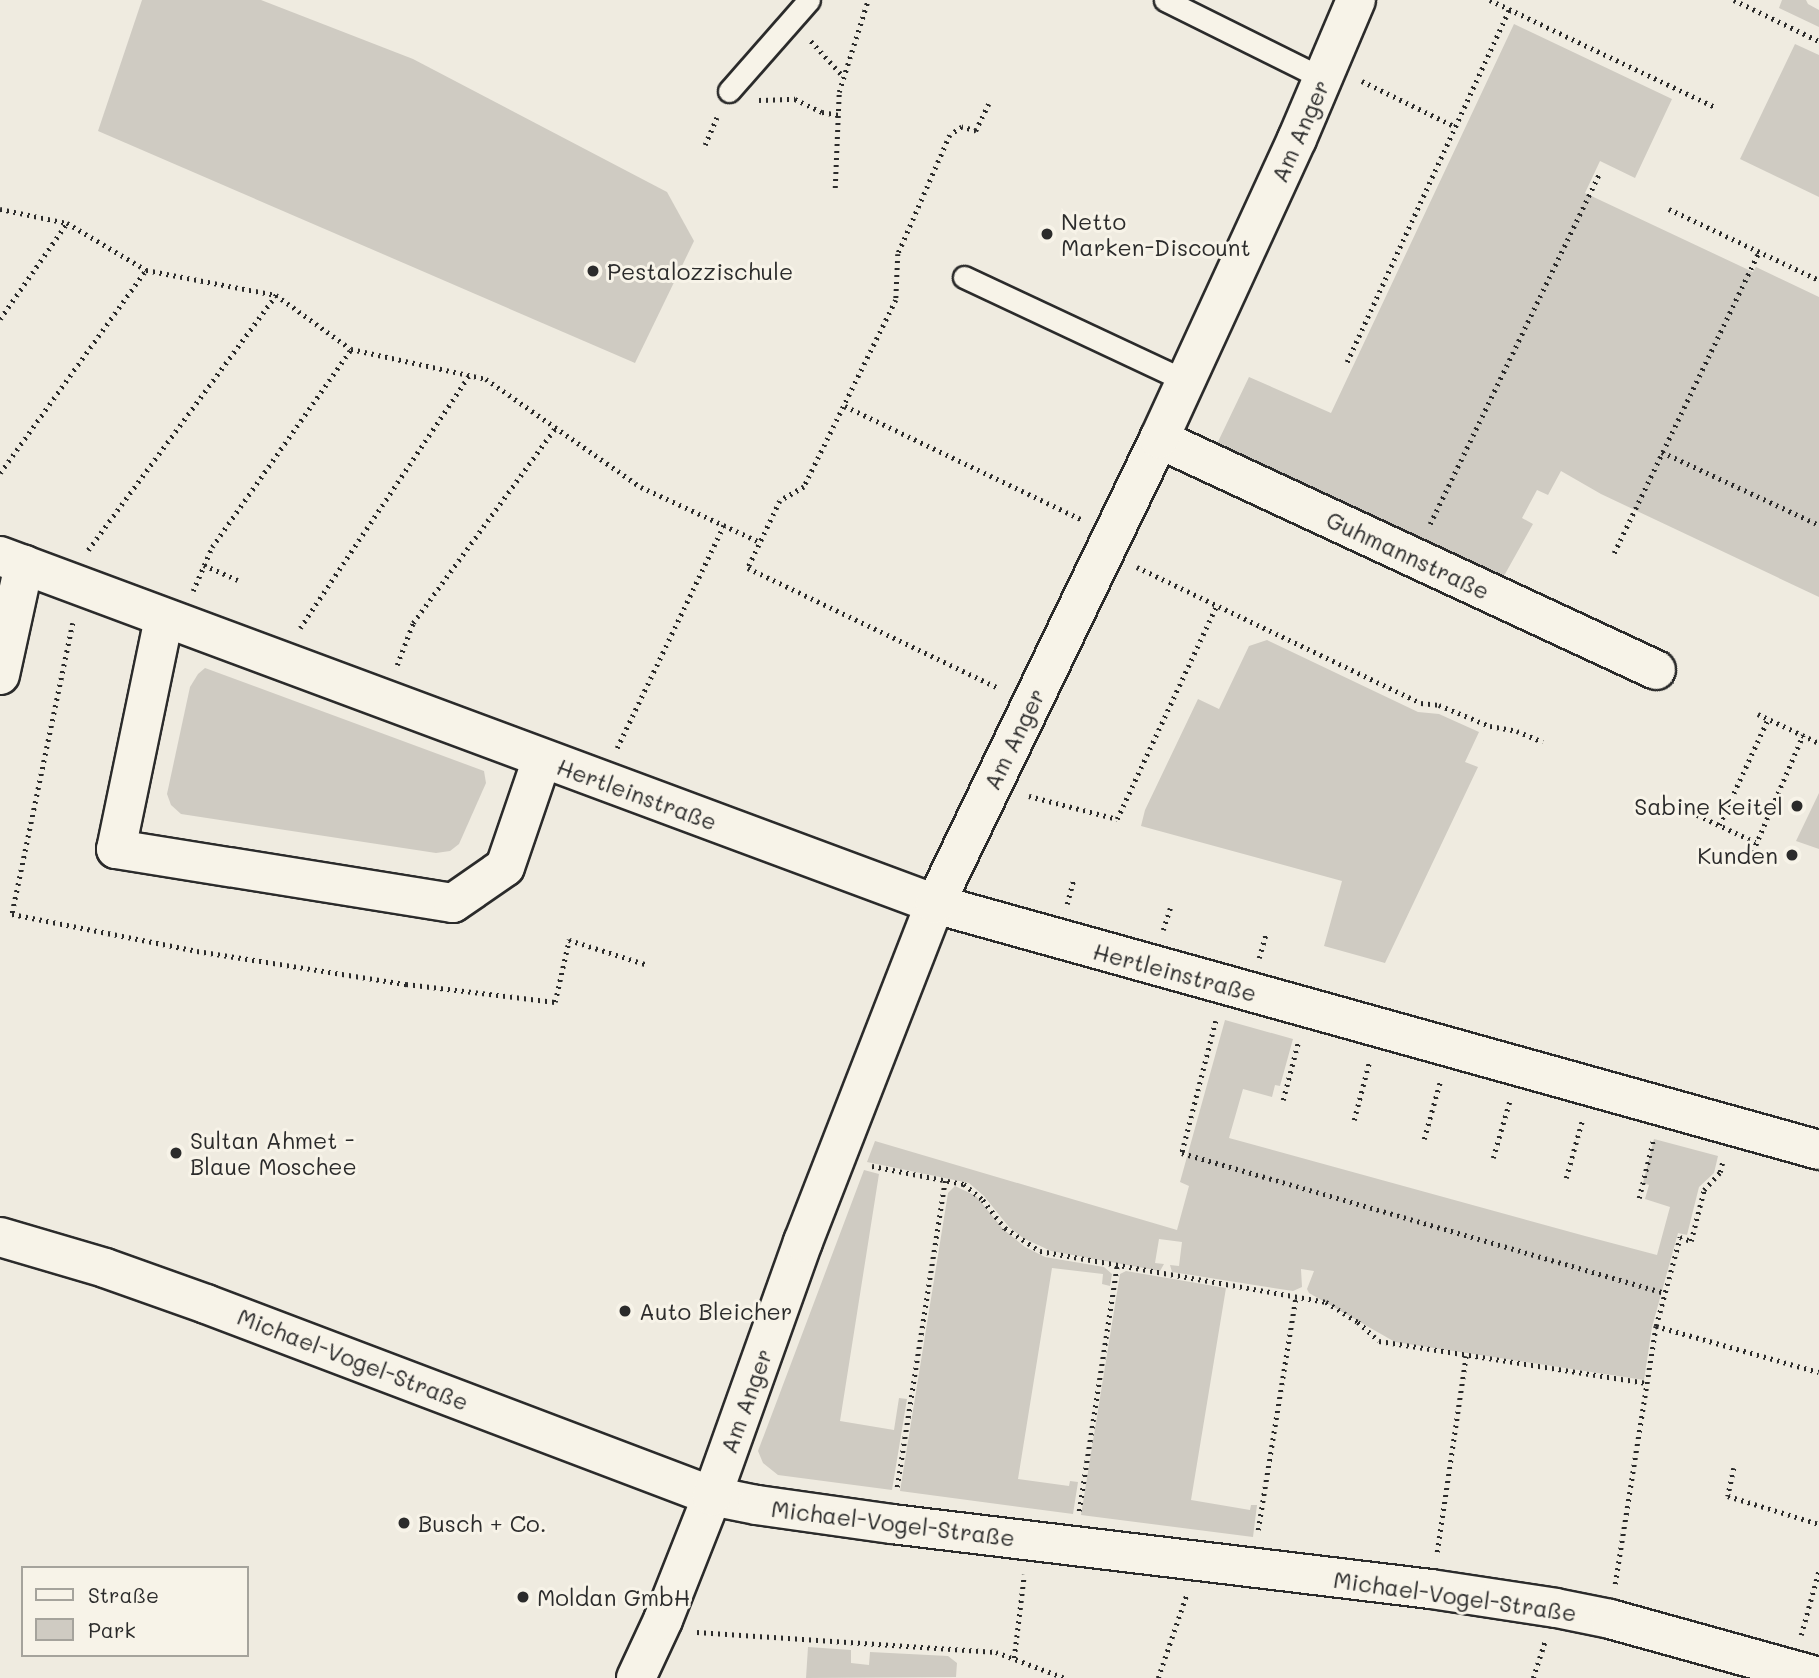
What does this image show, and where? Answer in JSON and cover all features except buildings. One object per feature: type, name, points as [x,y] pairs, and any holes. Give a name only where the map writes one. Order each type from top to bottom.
[{"type":"street","name":"Am Anger","points":[[636,1678],[663,1620],[712,1496],[834,1159],[935,904],[1159,439],[1327,72],[1356,0]]},
{"type":"street","name":"Guhmannstraße","points":[[1159,439],[1657,670]]},
{"type":"street","name":"Hertleinstraße","points":[[0,675],[12,561],[935,904],[1819,1150]]},
{"type":"street","name":"Hertleinstraße","points":[[172,621],[116,849],[453,903],[505,867],[542,760]]},
{"type":"street","name":"Michael-Vogel-Straße","points":[[0,1237],[105,1268],[206,1304],[712,1496],[892,1524],[1431,1589],[1610,1619],[1805,1673]]},
{"type":"lane","points":[[729,91],[809,0]]},
{"type":"lane","points":[[1165,0],[1327,72]]},
{"type":"lane","points":[[964,278],[1186,381]]},
{"type":"path","points":[[835,188],[844,77],[868,0]]},
{"type":"path","points":[[1490,0],[1717,108]]},
{"type":"path","points":[[1734,0],[1819,41]]},
{"type":"path","points":[[1347,362],[1509,9]]},
{"type":"path","points":[[792,20],[844,77]]},
{"type":"path","points":[[1327,72],[1455,127]]},
{"type":"path","points":[[729,91],[747,100],[794,99],[822,112],[839,115]]},
{"type":"path","points":[[989,104],[976,131],[962,127],[950,135],[898,254],[896,300],[804,487],[780,500],[748,568],[1031,704]]},
{"type":"path","points":[[1414,558],[1599,175]]},
{"type":"path","points":[[0,209],[67,223],[146,270],[276,295],[351,349],[486,379],[641,487],[760,542]]},
{"type":"path","points":[[1669,209],[1819,280]]},
{"type":"path","points":[[0,319],[67,223]]},
{"type":"path","points":[[1614,553],[1759,252]]},
{"type":"path","points":[[0,473],[146,270]]},
{"type":"path","points":[[65,581],[276,295]]},
{"type":"path","points":[[172,621],[212,547],[351,349]]},
{"type":"path","points":[[280,662],[317,599],[469,376]]},
{"type":"path","points":[[845,406],[1109,543],[1217,605],[1421,703],[1439,705],[1490,726],[1517,731],[1543,742]]},
{"type":"path","points":[[384,701],[413,623],[555,428]]},
{"type":"path","points":[[1662,452],[1819,525]]},
{"type":"path","points":[[601,780],[724,525]]},
{"type":"path","points":[[204,565],[238,580]]},
{"type":"path","points":[[992,786],[1117,819],[1217,605]]},
{"type":"path","points":[[1758,714],[1819,743]]},
{"type":"path","points":[[1719,825],[1768,719]]},
{"type":"path","points":[[1750,858],[1803,735]]},
{"type":"path","points":[[1691,812],[1755,842]]},
{"type":"path","points":[[1225,986],[1182,1153],[1665,1293]]},
{"type":"path","points":[[1283,1100],[1306,1008]]},
{"type":"path","points":[[1354,1119],[1378,1028]]},
{"type":"path","points":[[1424,1139],[1449,1047]]},
{"type":"path","points":[[1493,1158],[1520,1066]]},
{"type":"path","points":[[1566,1178],[1592,1087]]},
{"type":"path","points":[[1639,1198],[1661,1106]]},
{"type":"path","points":[[1610,1619],[1656,1326],[1680,1237],[1691,1241],[1704,1189],[1720,1172],[1732,1126]]},
{"type":"path","points":[[834,1159],[964,1184],[974,1190],[1005,1228],[1030,1247],[1117,1266],[1326,1302],[1358,1321],[1379,1342],[1647,1383]]},
{"type":"path","points":[[892,1524],[946,1181]]},
{"type":"path","points":[[1073,1547],[1117,1266]]},
{"type":"path","points":[[1252,1568],[1296,1296]]},
{"type":"path","points":[[1656,1326],[1819,1372]]},
{"type":"path","points":[[1431,1589],[1466,1356]]},
{"type":"path","points":[[1734,1468],[1728,1496],[1819,1524]]},
{"type":"path","points":[[1014,1658],[1028,1540]]},
{"type":"path","points":[[1158,1678],[1197,1562]]},
{"type":"path","points":[[1805,1673],[1819,1570]]},
{"type":"path","points":[[663,1620],[695,1632],[719,1635],[996,1652],[1065,1678]]},
{"type":"green space","points":[[142,0],[261,0],[413,59],[667,192],[694,241],[635,363],[98,131]]},
{"type":"green space","points":[[1782,0],[1806,0],[1819,10],[1819,27],[1779,8]]},
{"type":"green space","points":[[1514,24],[1672,99],[1635,178],[1600,161],[1585,193],[1753,272],[1756,267],[1819,297],[1819,597],[1601,494],[1561,471],[1548,495],[1537,490],[1522,518],[1533,524],[1500,583],[1215,448],[1249,377],[1331,413]]},
{"type":"green space","points":[[1795,44],[1819,55],[1819,197],[1740,159]]},
{"type":"green space","points":[[1267,640],[1418,712],[1439,714],[1479,732],[1465,762],[1478,767],[1385,963],[1324,946],[1342,881],[1141,826],[1145,810],[1198,699],[1219,709],[1249,646]]},
{"type":"green space","points":[[205,668],[484,771],[486,783],[459,844],[450,851],[436,853],[181,814],[171,805],[167,794],[190,687]]},
{"type":"green space","points":[[1819,793],[1819,849],[1796,841]]},
{"type":"green space","points":[[1225,1020],[1293,1039],[1280,1086],[1275,1085],[1272,1097],[1243,1089],[1229,1138],[1657,1255],[1670,1207],[1645,1199],[1649,1185],[1643,1183],[1654,1139],[1718,1156],[1714,1173],[1699,1187],[1687,1235],[1678,1233],[1652,1327],[1644,1380],[1395,1342],[1309,1293],[1307,1289],[1314,1271],[1301,1269],[1302,1287],[1293,1291],[1172,1272],[1170,1265],[1179,1266],[1182,1242],[1159,1239],[1155,1263],[1164,1264],[1160,1271],[1051,1251],[1023,1238],[1009,1227],[984,1196],[969,1183],[867,1162],[875,1141],[1177,1230],[1189,1186],[1180,1182]]},
{"type":"green space","points":[[864,1170],[879,1174],[840,1421],[894,1430],[899,1398],[907,1399],[892,1490],[778,1475],[763,1463],[758,1451]]},
{"type":"green space","points":[[955,1186],[976,1196],[1003,1229],[1025,1247],[1045,1257],[1104,1267],[1112,1274],[1110,1286],[1102,1284],[1103,1274],[1052,1268],[1018,1479],[1069,1486],[1070,1481],[1078,1482],[1073,1514],[900,1491],[948,1193]]},
{"type":"green space","points":[[1126,1271],[1226,1288],[1191,1500],[1250,1510],[1251,1505],[1257,1505],[1253,1537],[1081,1515],[1120,1274]]},
{"type":"green space","points":[[808,1647],[851,1650],[851,1663],[869,1665],[870,1652],[948,1656],[957,1663],[956,1677],[806,1678]]},
{"type":"place","name":"Netto Marken-Discount","points":[[1047,234]]},
{"type":"place","name":"Pestalozzischule","points":[[593,271]]},
{"type":"place","name":"Sabine Keitel","points":[[1797,806]]},
{"type":"place","name":"Kunden","points":[[1792,855]]},
{"type":"place","name":"Sultan Ahmet - Blaue Moschee","points":[[176,1153]]},
{"type":"place","name":"Auto Bleicher","points":[[625,1311]]},
{"type":"place","name":"Busch + Co.","points":[[404,1523]]},
{"type":"place","name":"Moldan GmbH","points":[[523,1597]]}]
